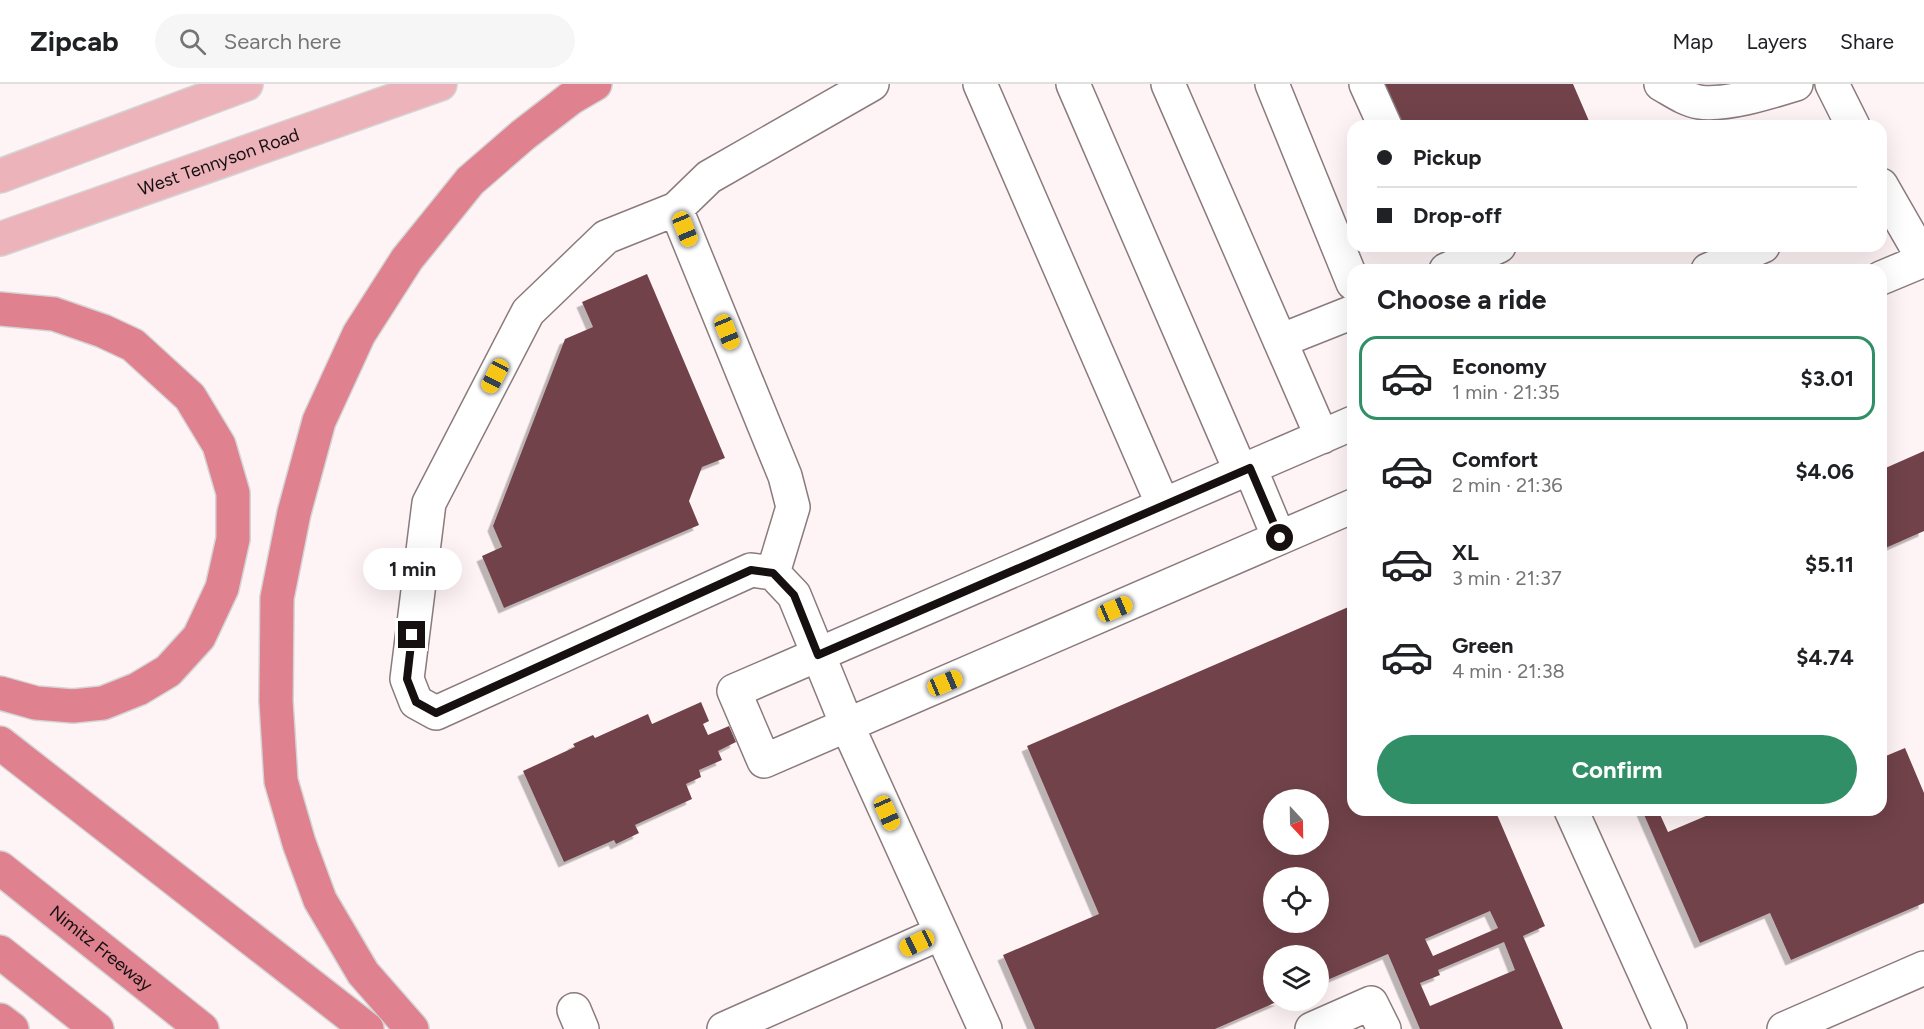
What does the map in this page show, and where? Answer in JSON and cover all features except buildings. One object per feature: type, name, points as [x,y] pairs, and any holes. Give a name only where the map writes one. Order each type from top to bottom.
[{"type":"highway","points":[[412,1029],[363,973],[320,900],[299,843],[280,781],[276,701],[277,598],[294,513],[319,422],[359,334],[408,259],[470,181],[523,135],[571,98],[595,84]]},
{"type":"highway","points":[[0,309],[54,314],[103,331],[134,345],[190,397],[219,445],[233,493],[233,540],[222,588],[199,637],[168,671],[138,689],[103,703],[73,706],[36,702],[0,693]]},
{"type":"highway","points":[[0,743],[367,1029]]},
{"type":"highway","name":"Nimitz Freeway","points":[[0,868],[202,1029]]},
{"type":"highway","points":[[0,952],[97,1029]]},
{"type":"highway","points":[[0,1020],[12,1029]]},
{"type":"main road","points":[[0,176],[246,84]]},
{"type":"main road","name":"West Tennyson Road","points":[[0,239],[440,84]]},
{"type":"street","points":[[872,84],[709,177],[676,209],[606,237],[528,312],[429,503],[407,679],[416,702],[436,713],[751,570],[773,573],[794,595],[847,725],[985,1029]]},
{"type":"street","points":[[980,84],[1163,506]]},
{"type":"street","points":[[1073,84],[1245,470],[1280,538]]},
{"type":"street","points":[[1168,84],[1322,437]]},
{"type":"street","points":[[1272,84],[1347,268]]},
{"type":"street","points":[[1366,84],[1382,120]]},
{"type":"street","points":[[1661,84],[1692,114],[1732,92],[1761,95],[1797,84]]},
{"type":"street","points":[[1832,84],[1850,120]]},
{"type":"street","points":[[1887,199],[1924,260],[1887,275]]},
{"type":"street","points":[[676,209],[785,476],[793,507],[773,573]]},
{"type":"street","points":[[1455,259],[1479,252]]},
{"type":"street","points":[[1722,264],[1749,252]]},
{"type":"street","points":[[1280,341],[1347,314]]},
{"type":"street","points":[[1347,426],[734,691],[764,761],[1347,509]]},
{"type":"street","points":[[1574,816],[1670,1029]]},
{"type":"street","points":[[724,1029],[941,933]]},
{"type":"street","points":[[1784,1029],[1924,968]]},
{"type":"street","points":[[1312,1029],[1371,1003],[1384,1029]]},
{"type":"route","points":[[412,635],[407,679],[416,702],[436,713],[751,570],[773,573],[794,595],[818,655],[1250,468],[1280,538]]}]
